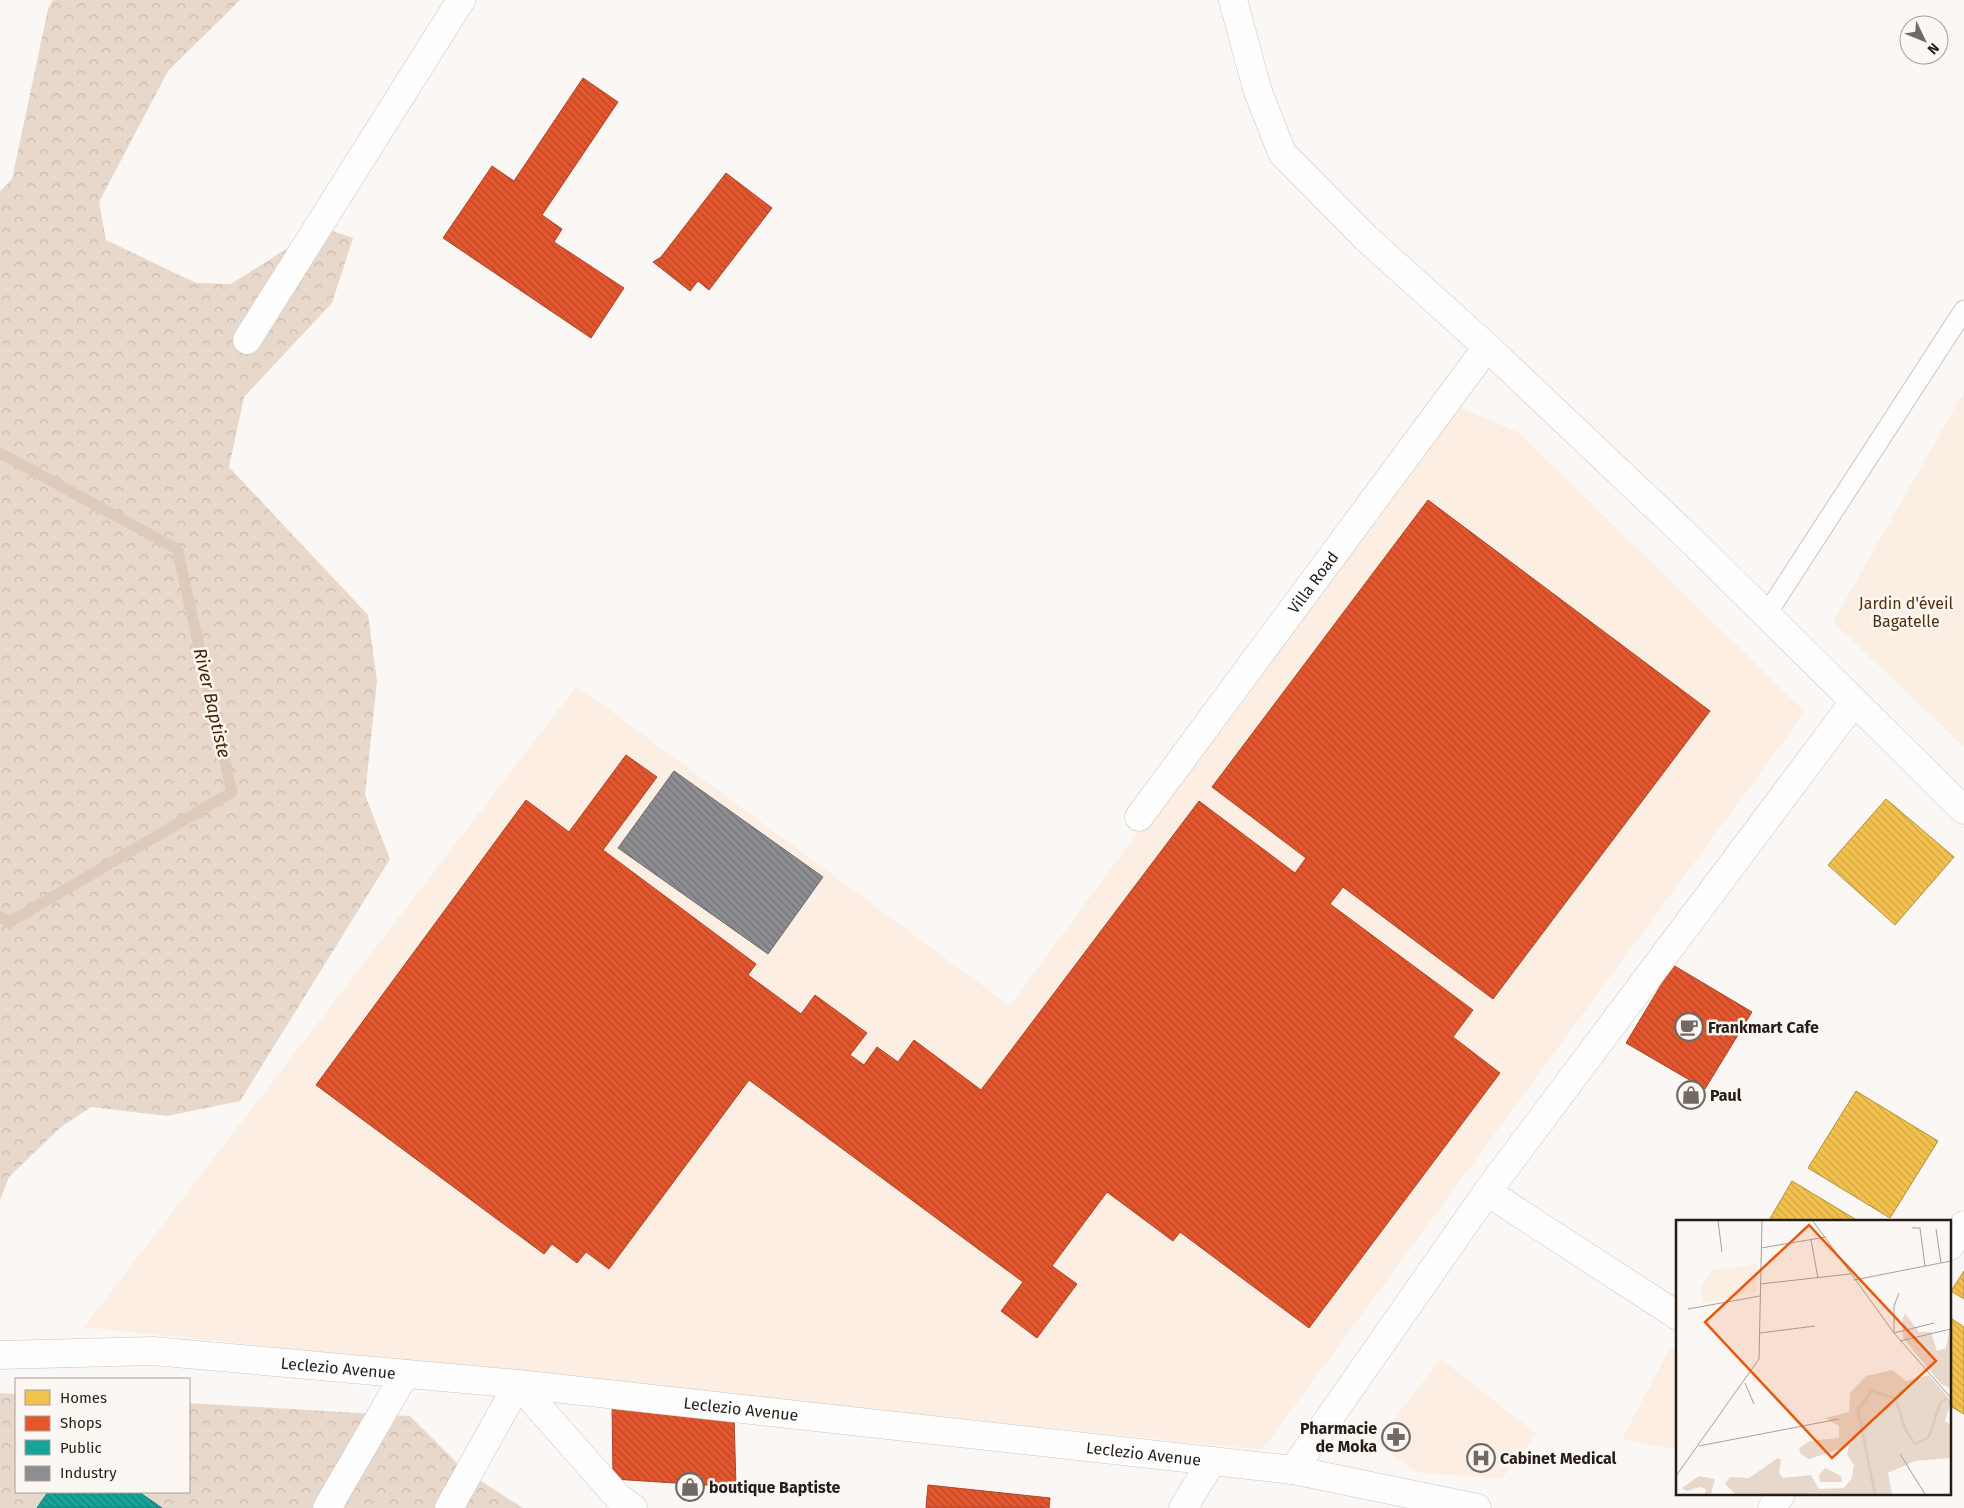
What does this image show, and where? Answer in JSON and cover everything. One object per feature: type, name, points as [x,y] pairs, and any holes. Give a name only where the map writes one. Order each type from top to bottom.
[{"type":"main road","points":[[247,340],[461,0]]},
{"type":"main road","points":[[1233,0],[1257,89],[1282,153],[1366,238],[1487,347],[1693,542],[1964,810]]},
{"type":"main road","name":"Villa Road","points":[[1139,817],[1487,347]]},
{"type":"main road","points":[[1293,1470],[1487,1192],[1854,702]]},
{"type":"main road","points":[[1487,1192],[1676,1315]]},
{"type":"main road","points":[[1952,1243],[1964,1225]]},
{"type":"main road","name":"Leclezio Avenue","points":[[0,1355],[153,1351],[518,1384],[1293,1470],[1477,1508]]},
{"type":"main road","points":[[327,1508],[405,1374]]},
{"type":"main road","points":[[449,1508],[518,1384],[618,1497],[633,1508]]},
{"type":"main road","points":[[1183,1508],[1212,1461]]},
{"type":"main road","points":[[1772,1508],[1781,1496]]},
{"type":"lane","points":[[1766,615],[1964,310]]},
{"type":"shaded area","points":[[1461,408],[1518,432],[1805,712],[1262,1450],[84,1327],[577,686],[1010,1006],[1398,478]]},
{"type":"shaded area","points":[[1670,1348],[1676,1351],[1676,1450],[1622,1439]]},
{"type":"shaded area","points":[[1441,1359],[1537,1434],[1501,1479],[1416,1472],[1376,1441]]},
{"type":"green space","points":[[53,0],[240,0],[168,71],[99,202],[106,240],[196,283],[231,284],[321,227],[353,238],[332,303],[244,397],[229,467],[368,615],[377,681],[365,795],[390,859],[240,1101],[167,1116],[91,1107],[61,1127],[9,1177],[0,1200],[0,191],[12,179],[48,9]]},
{"type":"green space","name":"Jardin d'éveil Bagatelle","points":[[1964,392],[1964,747],[1833,622]]},
{"type":"green space","points":[[0,1393],[15,1394],[15,1493],[190,1493],[190,1403],[410,1416],[465,1471],[523,1508],[0,1508]]},
{"type":"building: Homes","points":[[1886,799],[1954,857],[1895,925],[1828,865]]},
{"type":"building: Homes","points":[[1856,1091],[1938,1141],[1890,1218],[1808,1168]]},
{"type":"building: Homes","points":[[1792,1181],[1857,1220],[1769,1220]]},
{"type":"building: Homes","points":[[1964,1271],[1964,1299],[1952,1292]]},
{"type":"building: Homes","points":[[1952,1319],[1964,1327],[1964,1414],[1952,1407]]},
{"type":"building: Shops","points":[[583,78],[618,102],[542,215],[562,229],[554,242],[624,288],[591,338],[443,238],[492,166],[514,181]]},
{"type":"building: Shops","points":[[726,173],[772,208],[709,290],[698,281],[690,291],[653,262],[661,257]]},
{"type":"building: Shops","points":[[1428,500],[1710,711],[1493,999],[1343,887],[1330,904],[1473,1010],[1453,1037],[1500,1073],[1309,1328],[1180,1232],[1173,1241],[1107,1192],[1052,1266],[1077,1284],[1037,1338],[1001,1311],[1023,1282],[749,1080],[609,1269],[586,1252],[577,1263],[552,1244],[544,1254],[316,1085],[526,800],[569,832],[626,755],[657,777],[603,850],[756,964],[748,975],[801,1014],[815,995],[867,1033],[850,1055],[864,1065],[877,1047],[898,1062],[914,1040],[981,1090],[1199,801],[1295,873],[1306,858],[1212,787]]},
{"type":"building: Shops","name":"Frankmart Cafe","points":[[1673,965],[1752,1012],[1705,1089],[1626,1043]]},
{"type":"building: Shops","points":[[612,1401],[734,1416],[736,1487],[613,1479]]},
{"type":"building: Shops","points":[[928,1485],[1050,1498],[1049,1508],[926,1508]]},
{"type":"building: Public","points":[[47,1493],[140,1493],[162,1508],[37,1508]]},
{"type":"building: Industry","points":[[674,771],[823,877],[768,954],[618,848]]},
{"type":"waterway","name":"River Baptiste","points":[[0,453],[177,549],[232,792],[10,922],[0,917]]},
{"type":"place","name":"Frankmart Cafe","points":[[1689,1027]]},
{"type":"place","name":"Paul","points":[[1691,1095]]},
{"type":"place","name":"Pharmacie de Moka","points":[[1396,1437]]},
{"type":"place","name":"Cabinet Medical","points":[[1481,1458]]},
{"type":"place","name":"boutique Baptiste","points":[[690,1487]]}]
